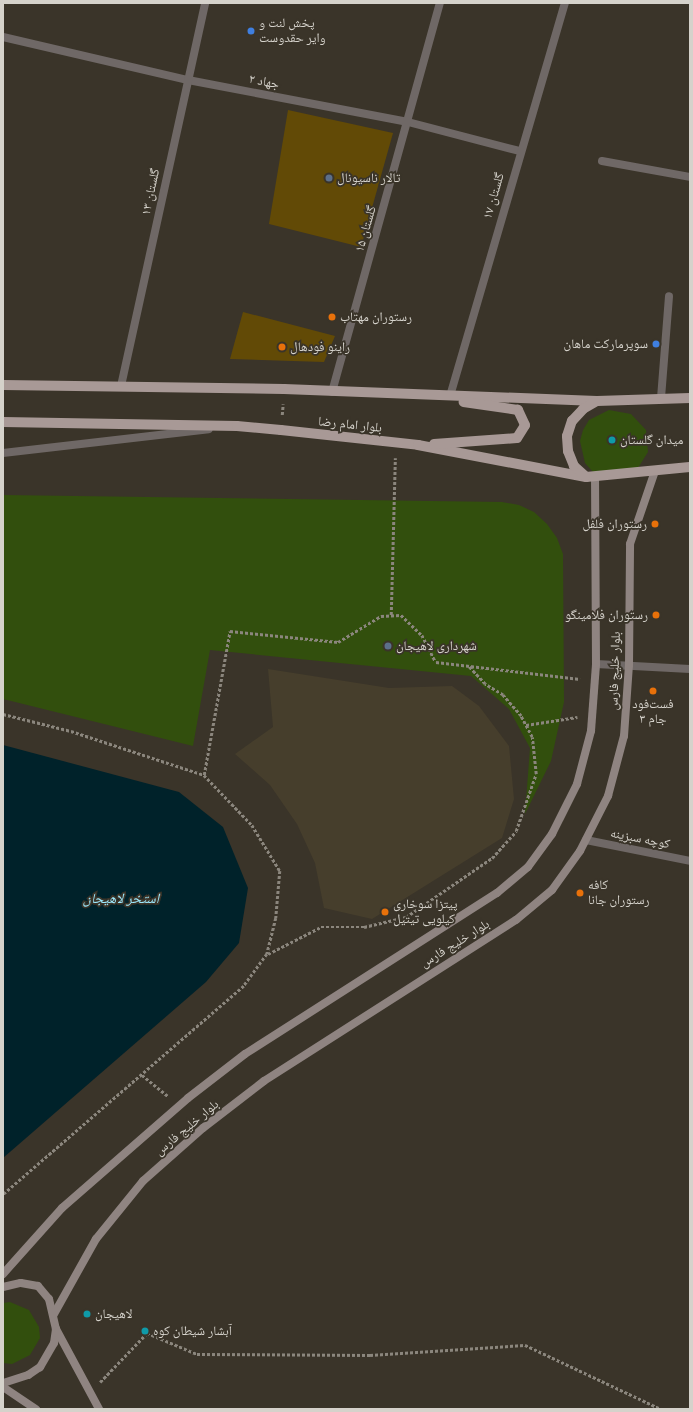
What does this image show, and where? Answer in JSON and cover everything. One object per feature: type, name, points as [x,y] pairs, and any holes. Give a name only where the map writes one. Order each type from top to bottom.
[{"type":"main road","points":[[3,385],[284,389],[597,401],[690,398]]},
{"type":"main road","points":[[407,394],[518,410],[525,425],[517,438],[418,445]]},
{"type":"main road","points":[[590,477],[574,466],[568,451],[567,436],[572,421],[583,408],[597,401]]},
{"type":"main road","name":"بلوار امام رضا","points":[[3,422],[237,426],[281,430],[418,445],[590,477],[690,467]]},
{"type":"main road","name":"بلوار خلیج فارس","points":[[54,1314],[96,1239],[143,1181],[209,1123],[264,1081],[516,920],[552,890],[586,840],[608,796],[624,736],[629,664],[630,544],[655,471]]},
{"type":"main road","name":"بلوار خلیج فارس","points":[[3,1274],[62,1208],[188,1098],[245,1054],[496,893],[528,867],[552,834],[577,784],[591,730],[596,664],[597,544],[590,477]]},
{"type":"main road","points":[[3,1287],[21,1283],[38,1286],[49,1299],[54,1314],[56,1329],[54,1343],[40,1367],[28,1375],[3,1384]]},
{"type":"main road","points":[[56,1329],[99,1409]]},
{"type":"main road","points":[[3,1387],[36,1409]]},
{"type":"street","name":"گلستان ۱۳","points":[[120,386],[205,3]]},
{"type":"street","name":"گلستان ۱۵","points":[[332,392],[440,3]]},
{"type":"street","name":"گلستان ۱۷","points":[[450,396],[519,151],[565,3]]},
{"type":"street","name":"جهاد ۲","points":[[3,37],[188,80],[408,122],[519,151]]},
{"type":"street","points":[[602,161],[690,177]]},
{"type":"street","points":[[661,398],[669,296]]},
{"type":"street","points":[[3,453],[237,426]]},
{"type":"street","points":[[596,664],[629,664],[690,669]]},
{"type":"street","name":"کوچه سبزینه","points":[[586,840],[690,861]]},
{"type":"path","points":[[281,430],[284,389]]},
{"type":"path","points":[[391,615],[395,443]]},
{"type":"path","points":[[204,775],[230,631],[338,642],[381,616],[401,615],[422,635],[436,662],[595,681]]},
{"type":"path","points":[[267,954],[321,927],[364,927],[406,917],[492,858],[516,831],[536,774],[532,737],[526,725],[503,695],[485,684],[468,666]]},
{"type":"path","points":[[3,714],[71,731],[204,775],[252,825],[280,871],[276,918],[267,954],[244,986],[3,1195]]},
{"type":"path","points":[[526,725],[592,715]]},
{"type":"path","points":[[90,1393],[147,1333],[197,1354],[370,1355],[525,1345],[661,1409]]},
{"type":"shaded area","points":[[268,669],[389,688],[452,686],[479,706],[509,746],[514,799],[502,838],[372,919],[324,908],[315,863],[297,824],[270,785],[235,754],[273,727]]},
{"type":"green space","points":[[609,410],[631,414],[646,430],[648,452],[636,471],[593,472],[585,463],[580,441],[583,430],[589,420]]},
{"type":"green space","points":[[3,495],[502,502],[519,505],[534,512],[547,524],[557,538],[563,554],[564,702],[551,761],[525,814],[530,748],[509,709],[471,676],[210,650],[193,746],[3,699]]},
{"type":"green space","points":[[10,1302],[29,1310],[39,1327],[40,1338],[30,1355],[12,1364],[3,1363],[3,1303]]},
{"type":"water","name":"استخر لاهیجان","points":[[3,745],[179,792],[223,827],[248,888],[239,943],[206,982],[3,1158]]},
{"type":"building","name":"تالار ناسیونال","points":[[288,110],[393,133],[361,247],[269,224]]},
{"type":"building","name":"راینو فودهال","points":[[243,312],[335,336],[324,362],[230,359]]},
{"type":"place","name":"پخش لنت و وایر حقدوست","points":[[251,31]]},
{"type":"place","name":"تالار ناسیونال","points":[[329,178]]},
{"type":"place","name":"رستوران مهتاب","points":[[332,317]]},
{"type":"place","name":"سوپرمارکت ماهان","points":[[656,344]]},
{"type":"place","name":"راینو فودهال","points":[[282,347]]},
{"type":"place","name":"میدان گلستان","points":[[612,440]]},
{"type":"place","name":"رستوران فلفل","points":[[655,524]]},
{"type":"place","name":"رستوران فلامینگو","points":[[656,615]]},
{"type":"place","name":"شهرداری لاهیجان","points":[[388,646]]},
{"type":"place","name":"فست‌فود جام ۳","points":[[653,691]]},
{"type":"place","name":"کافه رستوران جانا","points":[[580,893]]},
{"type":"place","name":"پیتزا سوخاری کیلویی تیتیل","points":[[385,912]]},
{"type":"place","name":"لاهيجان","points":[[87,1314]]},
{"type":"place","name":"آبشار شیطان کوه","points":[[145,1331]]}]
